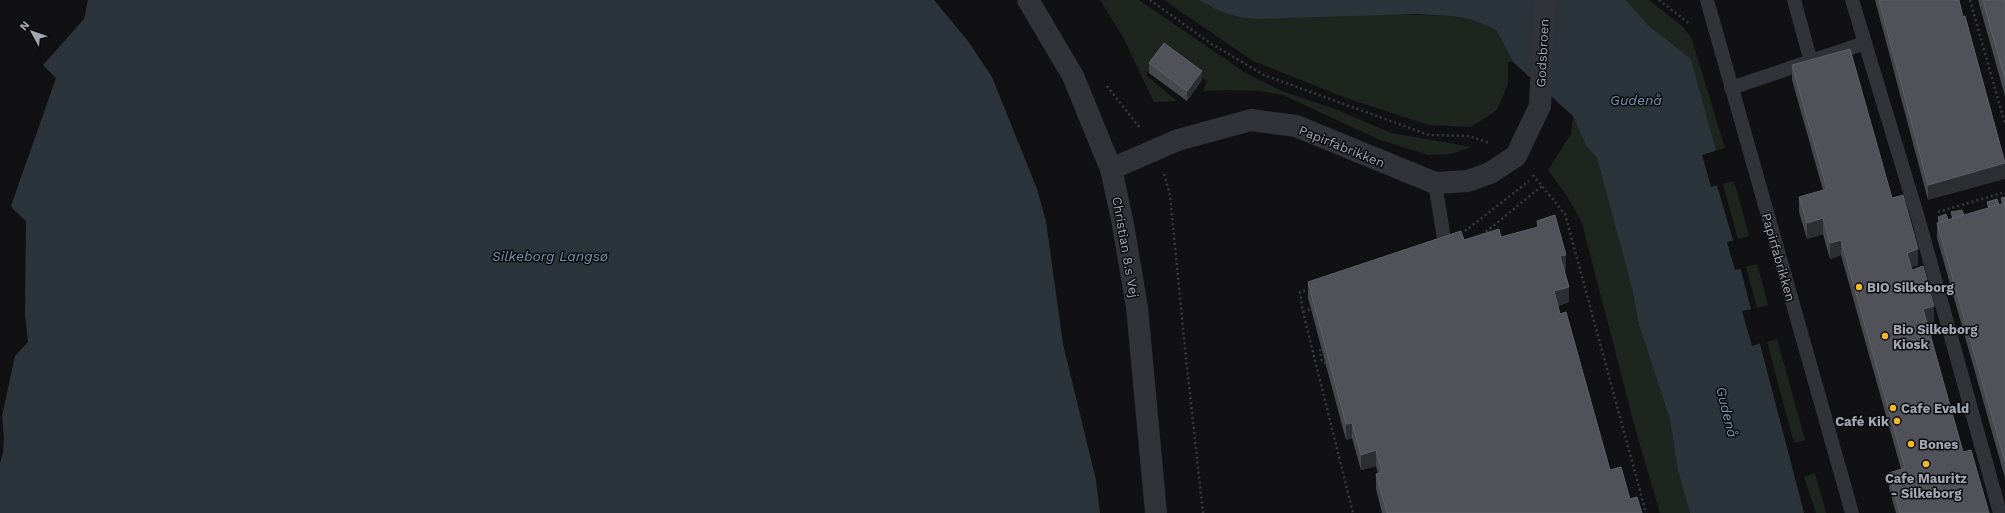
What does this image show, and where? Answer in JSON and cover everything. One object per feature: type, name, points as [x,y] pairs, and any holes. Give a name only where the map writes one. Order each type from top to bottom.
[{"type":"street","name":"Christian 8.s Vej","points":[[1028,0],[1073,76],[1111,169],[1122,218],[1137,307],[1156,513]]},
{"type":"street","name":"Godsbroen","points":[[1516,156],[1540,106],[1545,0]]},
{"type":"street","name":"Papirfabrikken","points":[[1111,169],[1178,140],[1251,120],[1296,126],[1435,183],[1468,181],[1490,173],[1516,156]]},
{"type":"lane","name":"Papirfabrikken","points":[[1707,0],[1852,513]]},
{"type":"lane","points":[[1794,0],[1811,62]]},
{"type":"lane","points":[[1852,0],[1918,218],[2000,513]]},
{"type":"lane","points":[[1731,88],[1865,43]]},
{"type":"lane","points":[[1435,183],[1446,249]]},
{"type":"path","points":[[1150,0],[1210,43],[1264,75],[1429,135],[1469,136],[1488,142]]},
{"type":"path","points":[[1970,0],[2005,124]]},
{"type":"path","points":[[1156,150],[1170,195],[1186,358],[1204,513]]},
{"type":"path","points":[[1516,156],[1565,214],[1646,513]]},
{"type":"path","points":[[1446,249],[1534,176]]},
{"type":"path","points":[[1481,236],[1542,186]]},
{"type":"path","points":[[1918,218],[2005,192]]},
{"type":"path","points":[[1314,288],[1300,292],[1303,312],[1353,513]]},
{"type":"path","points":[[1303,312],[1318,307]]},
{"type":"path","points":[[1320,349],[1322,362],[1330,363]]},
{"type":"shaded area","points":[[1100,0],[1139,0],[1247,74],[1282,91],[1335,109],[1391,133],[1472,147],[1450,154],[1428,155],[1378,139],[1283,95],[1260,91],[1203,91],[1207,81],[1165,49],[1146,75],[1177,101],[1154,102],[1123,37]]},
{"type":"shaded area","points":[[1164,0],[1199,0],[1212,8],[1451,16],[1470,19],[1496,30],[1513,62],[1508,62],[1508,84],[1497,110],[1471,127],[1429,125],[1349,99],[1253,61]]},
{"type":"shaded area","points":[[1626,0],[1649,0],[1682,26],[1691,37],[1725,148],[1716,150],[1691,59],[1648,25]]},
{"type":"shaded area","points":[[1573,116],[1586,146],[1597,158],[1632,289],[1639,325],[1670,420],[1678,471],[1690,513],[1660,513],[1635,428],[1582,223],[1567,196],[1548,170],[1571,134]]},
{"type":"shaded area","points":[[1734,181],[1749,236],[1738,239],[1723,184]]},
{"type":"shaded area","points":[[1757,264],[1768,305],[1757,308],[1746,267]]},
{"type":"shaded area","points":[[1777,339],[1805,440],[1794,443],[1767,342]]},
{"type":"shaded area","points":[[1815,473],[1826,513],[1816,513],[1804,477]]},
{"type":"water","name":"Silkeborg Langsø","points":[[88,0],[934,0],[968,41],[992,77],[1037,189],[1046,221],[1063,344],[1096,480],[1100,513],[0,513],[0,463],[4,439],[2,416],[15,356],[28,342],[25,315],[26,221],[11,206],[56,78],[43,65],[84,19]]},
{"type":"water","name":"Gudenå","points":[[1199,0],[1626,0],[1648,25],[1691,59],[1716,150],[1709,158],[1733,240],[1804,513],[1690,513],[1678,471],[1670,420],[1639,325],[1632,289],[1597,158],[1586,146],[1573,116],[1513,62],[1496,30],[1470,19],[1451,16],[1414,14],[1256,19],[1226,13]]},
{"type":"pier","points":[[1718,150],[1711,158],[1718,185],[1711,187],[1702,155]]},
{"type":"pier","points":[[1735,240],[1742,268],[1735,270],[1727,242]]},
{"type":"pier","points":[[1752,309],[1761,343],[1752,346],[1742,311]]},
{"type":"building","points":[[1879,0],[1959,0],[1963,17],[1965,16],[2005,163],[1928,185]]},
{"type":"building","points":[[1983,0],[2005,0],[2005,80]]},
{"type":"building","points":[[1164,43],[1202,71],[1187,91],[1149,63]]},
{"type":"building","points":[[1850,49],[1892,198],[1903,195],[1918,249],[1907,253],[1912,270],[1923,266],[1934,306],[1923,309],[1963,452],[1971,450],[1989,513],[1900,513],[1889,473],[1905,468],[1841,240],[1830,243],[1823,218],[1807,223],[1799,197],[1827,189],[1792,65]]},
{"type":"building","points":[[2005,197],[2005,203],[2003,204],[2001,198]]},
{"type":"building","points":[[1997,199],[1999,205],[1989,208],[1987,202]]},
{"type":"building","points":[[2005,203],[2005,462],[1937,223]]},
{"type":"building","points":[[1962,210],[1964,215],[1953,218],[1951,212]]},
{"type":"building","points":[[1946,214],[1948,220],[1940,222],[1938,217]]},
{"type":"building","points":[[1555,215],[1566,255],[1560,256],[1569,287],[1554,291],[1560,314],[1566,312],[1610,470],[1621,467],[1630,499],[1637,497],[1642,513],[1387,513],[1376,474],[1382,472],[1376,450],[1361,455],[1352,423],[1346,424],[1308,282],[1461,231],[1464,240],[1499,229],[1501,237],[1538,227],[1537,221]]},
{"type":"place","name":"BIO Silkeborg","points":[[1859,287]]},
{"type":"place","name":"Bio Silkeborg Kiosk","points":[[1885,336]]},
{"type":"place","name":"Cafe Evald","points":[[1893,408]]},
{"type":"place","name":"Café Kik","points":[[1897,421]]},
{"type":"place","name":"Bones","points":[[1911,444]]},
{"type":"place","name":"Cafe Mauritz - Silkeborg","points":[[1926,464]]}]
